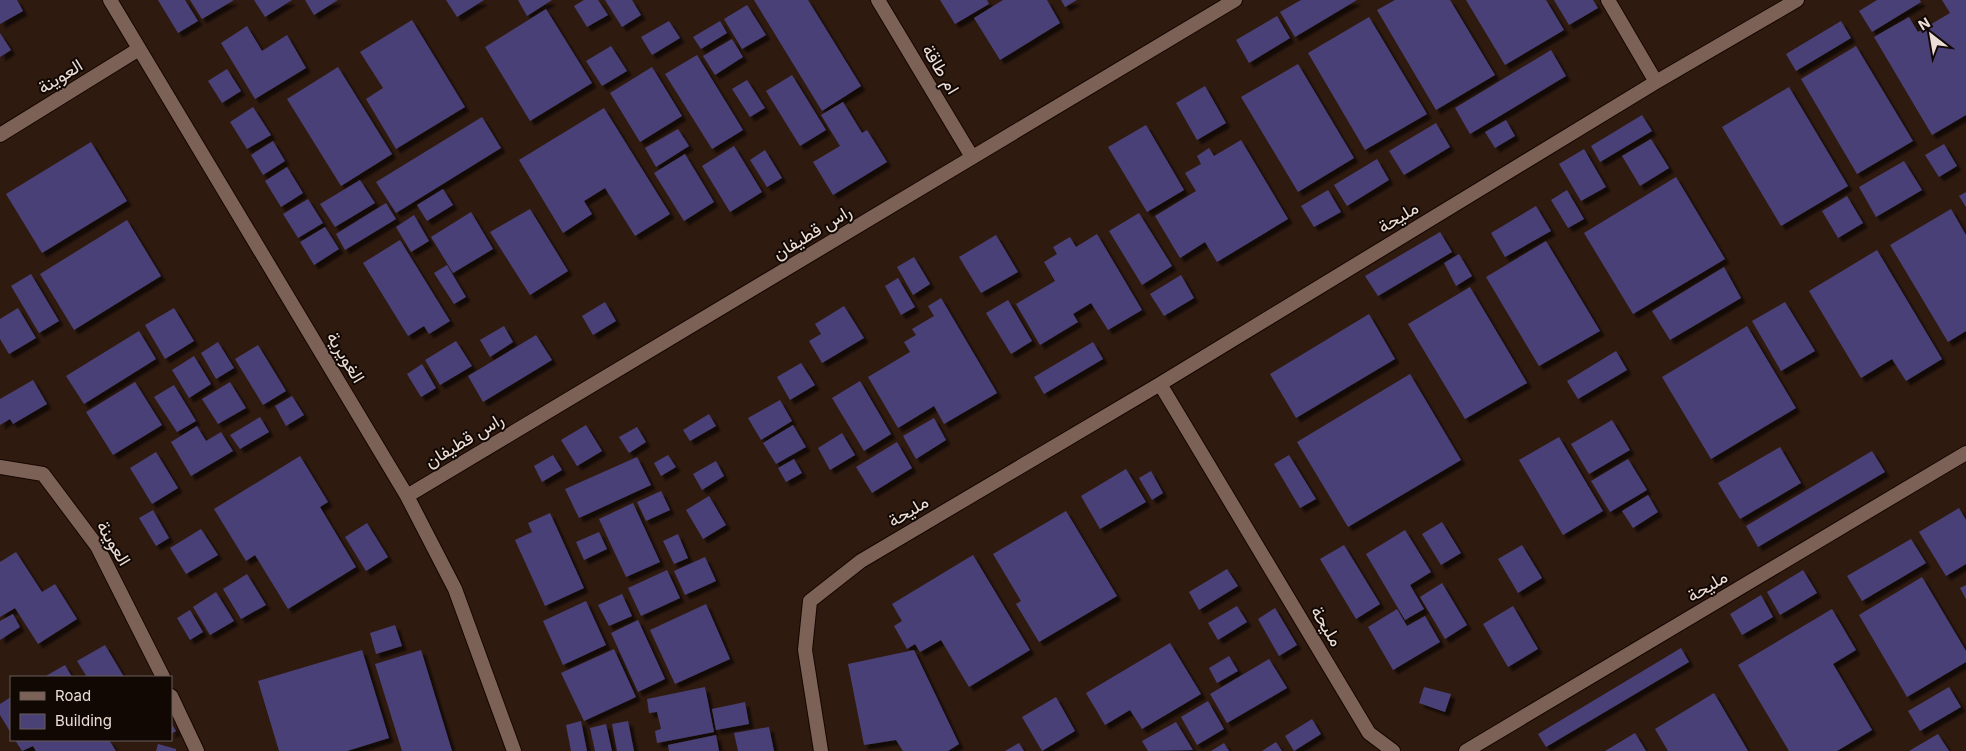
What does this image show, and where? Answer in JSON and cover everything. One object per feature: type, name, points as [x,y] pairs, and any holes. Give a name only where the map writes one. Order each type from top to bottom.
[{"type":"street","name":"الغويرية","points":[[110,0],[407,496],[455,588],[514,751]]},
{"type":"street","name":"ام طاقة","points":[[878,0],[972,158]]},
{"type":"street","name":"راس قطيفان","points":[[407,496],[1236,0]]},
{"type":"street","points":[[1608,0],[1656,82]]},
{"type":"street","name":"مليحة","points":[[821,751],[805,650],[810,601],[861,560],[1160,384],[1656,82],[1797,0]]},
{"type":"street","name":"العوينة","points":[[0,135],[139,49]]},
{"type":"street","name":"مليحة","points":[[1160,384],[1369,733],[1393,751]]},
{"type":"street","name":"مليحة","points":[[1466,751],[1966,453]]},
{"type":"street","name":"العوينة","points":[[0,467],[44,474],[97,546],[162,676]]},
{"type":"street","points":[[172,698],[197,751]]},
{"type":"building","points":[[0,0],[17,0],[23,11],[0,24]]},
{"type":"building","points":[[158,0],[185,0],[198,21],[178,33]]},
{"type":"building","points":[[190,0],[234,0],[202,19]]},
{"type":"building","points":[[254,0],[292,0],[265,17]]},
{"type":"building","points":[[305,0],[338,0],[314,15]]},
{"type":"building","points":[[446,0],[484,0],[457,17]]},
{"type":"building","points":[[518,0],[552,0],[527,16]]},
{"type":"building","points":[[584,0],[598,0],[608,15],[587,27],[574,6]]},
{"type":"building","points":[[605,0],[632,0],[641,15],[622,27]]},
{"type":"building","points":[[754,0],[808,0],[861,86],[822,111]]},
{"type":"building","points":[[940,0],[987,0],[989,4],[955,24]]},
{"type":"building","points":[[1003,0],[1047,0],[1060,23],[1000,60],[974,18]]},
{"type":"building","points":[[1061,0],[1077,0],[1065,7]]},
{"type":"building","points":[[1301,0],[1357,0],[1295,37],[1280,12]]},
{"type":"building","points":[[1395,0],[1450,0],[1495,75],[1436,110],[1377,10]]},
{"type":"building","points":[[1466,0],[1546,0],[1564,30],[1505,65]]},
{"type":"building","points":[[1554,0],[1593,0],[1598,8],[1569,25]]},
{"type":"building","points":[[1877,0],[1920,0],[1921,2],[1872,32],[1859,11]]},
{"type":"building","points":[[1942,0],[1966,0],[1966,115],[1932,135],[1874,37],[1909,17],[1918,32],[1950,13]]},
{"type":"building","points":[[747,5],[766,35],[742,49],[724,19]]},
{"type":"building","points":[[546,9],[592,83],[530,121],[485,47]]},
{"type":"building","points":[[1277,16],[1290,38],[1249,63],[1236,40]]},
{"type":"building","points":[[1369,17],[1427,114],[1365,150],[1308,53]]},
{"type":"building","points":[[412,20],[465,107],[396,149],[366,99],[383,88],[360,52]]},
{"type":"building","points":[[669,21],[680,38],[652,55],[641,37]]},
{"type":"building","points":[[720,21],[727,33],[701,49],[693,37]]},
{"type":"building","points":[[1841,21],[1851,38],[1796,71],[1786,54]]},
{"type":"building","points":[[247,26],[262,51],[287,35],[306,68],[255,99],[221,43]]},
{"type":"building","points":[[0,33],[11,50],[0,57]]},
{"type":"building","points":[[732,39],[743,57],[715,75],[703,56]]},
{"type":"building","points":[[611,46],[627,71],[602,86],[586,61]]},
{"type":"building","points":[[1856,46],[1913,141],[1857,174],[1801,79]]},
{"type":"building","points":[[1551,50],[1566,76],[1470,134],[1455,108]]},
{"type":"building","points":[[697,55],[743,130],[712,149],[665,74]]},
{"type":"building","points":[[1298,64],[1354,158],[1298,192],[1241,97]]},
{"type":"building","points":[[338,67],[392,154],[341,186],[287,99]]},
{"type":"building","points":[[652,67],[682,116],[640,142],[610,93]]},
{"type":"building","points":[[227,69],[241,91],[222,103],[208,81]]},
{"type":"building","points":[[792,75],[826,130],[800,146],[766,91]]},
{"type":"building","points":[[747,80],[765,108],[750,117],[732,89]]},
{"type":"building","points":[[1205,86],[1226,123],[1197,140],[1176,103]]},
{"type":"building","points":[[1789,87],[1848,186],[1781,226],[1722,127]]},
{"type":"building","points":[[843,102],[862,133],[867,130],[887,162],[833,195],[813,162],[840,146],[821,115]]},
{"type":"building","points":[[253,107],[271,135],[247,149],[230,122]]},
{"type":"building","points":[[604,108],[670,214],[635,236],[605,188],[584,201],[592,214],[563,233],[519,160]]},
{"type":"building","points":[[1642,115],[1652,131],[1600,162],[1591,146]]},
{"type":"building","points":[[482,117],[501,148],[396,213],[376,182]]},
{"type":"building","points":[[1506,120],[1515,136],[1495,148],[1485,132]]},
{"type":"building","points":[[1436,123],[1450,147],[1404,175],[1389,151]]},
{"type":"building","points":[[1146,125],[1184,190],[1147,212],[1108,147]]},
{"type":"building","points":[[678,129],[689,146],[656,167],[645,148]]},
{"type":"building","points":[[1651,139],[1669,168],[1640,186],[1622,156]]},
{"type":"building","points":[[1241,140],[1288,219],[1217,262],[1205,242],[1180,258],[1155,216],[1196,191],[1185,173],[1201,164],[1197,156],[1209,148],[1214,156]]},
{"type":"building","points":[[273,141],[285,161],[263,175],[251,155]]},
{"type":"building","points":[[91,142],[127,201],[42,253],[6,194]]},
{"type":"building","points":[[1944,144],[1957,166],[1939,177],[1925,155]]},
{"type":"building","points":[[734,146],[762,192],[730,212],[702,166]]},
{"type":"building","points":[[1584,149],[1606,187],[1581,201],[1559,164]]},
{"type":"building","points":[[765,150],[782,178],[767,187],[750,160]]},
{"type":"building","points":[[685,154],[714,202],[684,221],[654,173]]},
{"type":"building","points":[[1377,159],[1389,180],[1347,206],[1334,185]]},
{"type":"building","points":[[1904,161],[1922,190],[1876,217],[1859,187]]},
{"type":"building","points":[[287,167],[303,193],[281,207],[265,181]]},
{"type":"building","points":[[1676,177],[1725,259],[1633,314],[1584,233]]},
{"type":"building","points":[[360,180],[375,203],[335,227],[320,204]]},
{"type":"building","points":[[443,189],[453,205],[427,221],[417,205]]},
{"type":"building","points":[[1328,190],[1341,212],[1314,227],[1301,206]]},
{"type":"building","points":[[1567,190],[1584,219],[1568,228],[1551,200]]},
{"type":"building","points":[[1966,192],[1966,207],[1959,196]]},
{"type":"building","points":[[1847,196],[1863,223],[1838,238],[1822,211]]},
{"type":"building","points":[[308,199],[323,223],[298,238],[283,214]]},
{"type":"building","points":[[386,203],[396,219],[345,250],[336,234]]},
{"type":"building","points":[[1536,206],[1551,231],[1505,257],[1491,233]]},
{"type":"building","points":[[530,209],[568,271],[530,295],[490,232]]},
{"type":"building","points":[[1951,209],[1966,235],[1966,331],[1948,342],[1890,245]]},
{"type":"building","points":[[471,212],[493,249],[453,273],[431,237]]},
{"type":"building","points":[[1139,213],[1172,266],[1142,285],[1109,231]]},
{"type":"building","points":[[414,215],[429,241],[411,252],[396,227]]},
{"type":"building","points":[[127,220],[161,276],[74,330],[40,274]]},
{"type":"building","points":[[325,227],[339,249],[314,265],[300,242]]},
{"type":"building","points":[[1440,232],[1452,252],[1378,296],[1365,276]]},
{"type":"building","points":[[1097,234],[1142,310],[1108,330],[1091,303],[1073,314],[1078,322],[1040,345],[1016,304],[1055,281],[1044,262],[1057,254],[1053,247],[1070,237],[1076,247]]},
{"type":"building","points":[[996,235],[1018,272],[981,293],[959,257]]},
{"type":"building","points":[[400,240],[450,321],[429,334],[424,326],[408,336],[363,263]]},
{"type":"building","points":[[1546,241],[1600,331],[1539,366],[1486,277]]},
{"type":"building","points":[[1877,250],[1942,359],[1906,381],[1892,359],[1861,378],[1809,291]]},
{"type":"building","points":[[1459,254],[1472,276],[1456,286],[1444,263]]},
{"type":"building","points":[[914,257],[930,284],[913,295],[897,267]]},
{"type":"building","points":[[447,265],[466,297],[454,304],[434,273]]},
{"type":"building","points":[[1724,267],[1741,298],[1670,340],[1652,311]]},
{"type":"building","points":[[31,274],[59,321],[39,333],[11,286]]},
{"type":"building","points":[[1181,275],[1194,298],[1164,316],[1150,294]]},
{"type":"building","points":[[898,278],[915,307],[901,315],[885,286]]},
{"type":"building","points":[[1470,287],[1527,383],[1465,419],[1408,324]]},
{"type":"building","points":[[941,298],[997,393],[944,424],[934,406],[898,428],[868,377],[910,352],[904,342],[916,335],[912,329],[934,316],[928,306]]},
{"type":"building","points":[[1008,300],[1032,341],[1011,354],[986,313]]},
{"type":"building","points":[[605,302],[616,321],[593,335],[582,316]]},
{"type":"building","points":[[1785,302],[1815,351],[1781,371],[1752,321]]},
{"type":"building","points":[[844,306],[864,338],[822,363],[809,341],[821,334],[815,324]]},
{"type":"building","points":[[18,308],[36,338],[9,354],[0,339],[0,319]]},
{"type":"building","points":[[174,308],[194,341],[165,359],[145,325]]},
{"type":"building","points":[[1369,314],[1395,359],[1296,418],[1270,374]]},
{"type":"building","points":[[504,326],[513,342],[490,357],[480,340]]},
{"type":"building","points":[[1747,326],[1796,408],[1711,459],[1662,377]]},
{"type":"building","points":[[139,331],[156,359],[84,404],[66,376]]},
{"type":"building","points":[[536,335],[552,360],[483,402],[468,376]]},
{"type":"building","points":[[456,341],[472,366],[440,385],[425,360]]},
{"type":"building","points":[[218,342],[234,368],[216,379],[201,353]]},
{"type":"building","points":[[1093,342],[1103,359],[1044,394],[1034,377]]},
{"type":"building","points":[[258,345],[286,391],[263,405],[235,359]]},
{"type":"building","points":[[1616,351],[1627,370],[1578,399],[1567,381]]},
{"type":"building","points":[[194,356],[211,384],[189,398],[172,370]]},
{"type":"building","points":[[801,363],[815,385],[790,400],[777,377]]},
{"type":"building","points":[[422,364],[436,388],[421,397],[407,374]]},
{"type":"building","points":[[1410,374],[1461,460],[1348,527],[1297,442]]},
{"type":"building","points":[[33,380],[47,404],[13,424],[10,419],[0,425],[0,399]]},
{"type":"building","points":[[860,381],[891,434],[864,451],[832,398]]},
{"type":"building","points":[[135,382],[162,425],[113,455],[86,412]]},
{"type":"building","points":[[230,382],[246,408],[218,424],[202,399]]},
{"type":"building","points":[[174,385],[196,421],[177,432],[154,397]]},
{"type":"building","points":[[292,396],[304,415],[286,426],[275,406]]},
{"type":"building","points":[[780,400],[792,421],[761,440],[748,418]]},
{"type":"building","points":[[709,414],[716,426],[690,441],[683,430]]},
{"type":"building","points":[[260,417],[269,432],[240,449],[230,435]]},
{"type":"building","points":[[934,418],[946,440],[916,459],[903,436]]},
{"type":"building","points":[[1612,420],[1630,450],[1589,474],[1571,444]]},
{"type":"building","points":[[586,425],[602,451],[577,466],[561,440]]},
{"type":"building","points":[[793,425],[806,447],[776,464],[763,443]]},
{"type":"building","points":[[197,426],[206,441],[221,432],[233,451],[191,476],[171,442]]},
{"type":"building","points":[[637,427],[646,442],[629,453],[619,437]]},
{"type":"building","points":[[842,433],[855,455],[830,470],[818,448]]},
{"type":"building","points":[[1559,437],[1603,511],[1563,535],[1519,460]]},
{"type":"building","points":[[897,442],[912,468],[872,493],[856,467]]},
{"type":"building","points":[[1780,447],[1801,483],[1740,519],[1718,483]]},
{"type":"building","points":[[1872,451],[1885,472],[1758,547],[1746,526]]},
{"type":"building","points":[[156,452],[178,488],[152,504],[130,468]]},
{"type":"building","points":[[553,455],[562,470],[542,482],[534,466]]},
{"type":"building","points":[[668,455],[676,467],[661,476],[654,463]]},
{"type":"building","points":[[1289,455],[1316,499],[1300,508],[1274,464]]},
{"type":"building","points":[[300,456],[328,502],[320,507],[356,567],[288,609],[255,555],[246,561],[214,509]]},
{"type":"building","points":[[637,457],[651,485],[579,518],[565,489]]},
{"type":"building","points":[[794,459],[802,473],[786,482],[778,468]]},
{"type":"building","points":[[1628,459],[1647,490],[1610,512],[1591,481]]},
{"type":"building","points":[[716,461],[724,476],[702,490],[693,474]]},
{"type":"building","points":[[1126,469],[1146,502],[1100,529],[1081,496]]},
{"type":"building","points":[[1151,471],[1163,493],[1152,500],[1139,478]]},
{"type":"building","points":[[661,491],[670,510],[646,521],[637,502]]},
{"type":"building","points":[[1648,495],[1658,512],[1633,528],[1622,511]]},
{"type":"building","points":[[709,496],[726,525],[703,539],[686,510]]},
{"type":"building","points":[[633,503],[660,562],[626,577],[599,519]]},
{"type":"building","points":[[1959,508],[1966,520],[1966,564],[1946,576],[1919,532]]},
{"type":"building","points":[[153,510],[169,538],[156,546],[139,518]]},
{"type":"building","points":[[1066,511],[1117,596],[1039,642],[1016,604],[1021,601],[993,554]]},
{"type":"building","points":[[550,513],[584,588],[545,606],[515,540],[532,532],[528,523]]},
{"type":"building","points":[[1442,522],[1461,553],[1441,565],[1422,534]]},
{"type":"building","points":[[367,523],[388,557],[366,571],[345,537]]},
{"type":"building","points":[[201,529],[218,555],[186,574],[170,548]]},
{"type":"building","points":[[1405,530],[1431,572],[1410,585],[1424,609],[1405,620],[1366,554]]},
{"type":"building","points":[[599,532],[607,549],[584,560],[576,542]]},
{"type":"building","points":[[678,534],[688,558],[674,564],[663,541]]},
{"type":"building","points":[[1911,539],[1926,563],[1862,601],[1847,576]]},
{"type":"building","points":[[1344,545],[1380,604],[1356,619],[1320,559]]},
{"type":"building","points":[[1522,545],[1542,578],[1518,593],[1498,559]]},
{"type":"building","points":[[16,552],[42,592],[55,584],[77,619],[38,644],[15,608],[0,617],[0,562]]},
{"type":"building","points":[[973,555],[1030,650],[969,687],[941,640],[920,652],[915,644],[907,649],[894,626],[902,621],[892,604]]},
{"type":"building","points":[[705,557],[716,581],[685,595],[674,571]]},
{"type":"building","points":[[1227,569],[1238,586],[1199,610],[1189,592]]},
{"type":"building","points":[[667,570],[680,598],[641,616],[628,588]]},
{"type":"building","points":[[1803,570],[1817,593],[1780,615],[1767,592]]},
{"type":"building","points":[[247,574],[266,605],[241,619],[223,589]]},
{"type":"building","points":[[1922,577],[1966,651],[1966,662],[1907,697],[1859,615]]},
{"type":"building","points":[[1442,583],[1467,625],[1445,639],[1420,597]]},
{"type":"building","points":[[1966,585],[1966,599],[1960,588]]},
{"type":"building","points":[[216,592],[234,621],[210,635],[193,607]]},
{"type":"building","points":[[622,594],[632,616],[609,626],[598,605]]},
{"type":"building","points":[[1761,595],[1773,617],[1742,635],[1730,614]]},
{"type":"building","points":[[586,601],[606,645],[563,665],[543,621]]},
{"type":"building","points":[[706,604],[730,659],[675,684],[650,630]]},
{"type":"building","points":[[1237,606],[1247,622],[1218,640],[1208,623]]},
{"type":"building","points":[[1513,606],[1538,649],[1508,667],[1483,624]]},
{"type":"building","points":[[1275,608],[1297,645],[1279,656],[1258,619]]},
{"type":"building","points":[[1397,609],[1407,626],[1425,616],[1440,642],[1393,670],[1368,627]]},
{"type":"building","points":[[1832,609],[1856,650],[1833,664],[1872,730],[1837,751],[1789,751],[1738,665]]},
{"type":"building","points":[[190,610],[203,632],[190,640],[177,618]]},
{"type":"building","points":[[13,614],[20,627],[0,640],[0,621]]},
{"type":"building","points":[[638,620],[665,679],[638,692],[611,633]]},
{"type":"building","points":[[395,625],[402,646],[376,654],[370,633]]},
{"type":"building","points":[[1170,643],[1201,694],[1142,729],[1130,710],[1105,725],[1086,693]]},
{"type":"building","points":[[105,645],[123,676],[86,676],[77,661]]},
{"type":"building","points":[[1681,648],[1689,662],[1546,747],[1538,734]]},
{"type":"building","points":[[614,649],[636,697],[584,721],[561,673]]},
{"type":"building","points":[[362,650],[389,738],[347,751],[279,751],[258,681]]},
{"type":"building","points":[[421,650],[452,751],[402,751],[375,664]]},
{"type":"building","points":[[914,650],[959,744],[948,751],[903,751],[896,740],[864,745],[848,664]]},
{"type":"building","points":[[1229,656],[1238,671],[1217,683],[1209,668]]},
{"type":"building","points":[[1269,659],[1287,688],[1227,723],[1210,694]]},
{"type":"building","points":[[65,665],[71,676],[46,676]]},
{"type":"building","points":[[705,687],[714,732],[657,743],[655,731],[661,729],[657,712],[649,713],[647,699]]},
{"type":"building","points":[[1424,687],[1451,694],[1445,712],[1419,703]]},
{"type":"building","points":[[1949,687],[1961,707],[1920,731],[1908,711]]},
{"type":"building","points":[[1714,693],[1748,751],[1668,751],[1655,729]]},
{"type":"building","points":[[1056,697],[1075,731],[1042,751],[1022,717]]},
{"type":"building","points":[[10,698],[10,731],[0,715],[0,704]]},
{"type":"building","points":[[1208,701],[1224,729],[1197,745],[1181,717]]},
{"type":"building","points":[[745,702],[749,724],[716,730],[712,709]]},
{"type":"building","points":[[1312,719],[1321,734],[1294,751],[1285,736]]},
{"type":"building","points":[[581,721],[587,751],[571,751],[566,725]]},
{"type":"building","points":[[628,721],[634,751],[617,751],[612,724]]},
{"type":"building","points":[[1176,722],[1193,750],[1148,751],[1142,741]]},
{"type":"building","points":[[606,724],[612,751],[595,751],[590,728]]},
{"type":"building","points":[[172,725],[176,731],[172,733]]},
{"type":"building","points":[[769,727],[774,751],[738,751],[734,733]]},
{"type":"building","points":[[1635,733],[1646,751],[1605,751]]},
{"type":"building","points":[[1938,734],[1949,751],[1909,751]]},
{"type":"building","points":[[716,735],[719,751],[669,751],[668,745]]},
{"type":"building","points":[[16,741],[110,741],[116,751],[36,751],[33,746],[22,751]]},
{"type":"building","points":[[1276,742],[1282,751],[1262,751]]},
{"type":"building","points":[[1019,743],[1024,751],[1005,751]]},
{"type":"building","points":[[1224,743],[1229,751],[1211,751]]},
{"type":"building","points":[[158,744],[176,749],[176,751],[156,751]]}]
